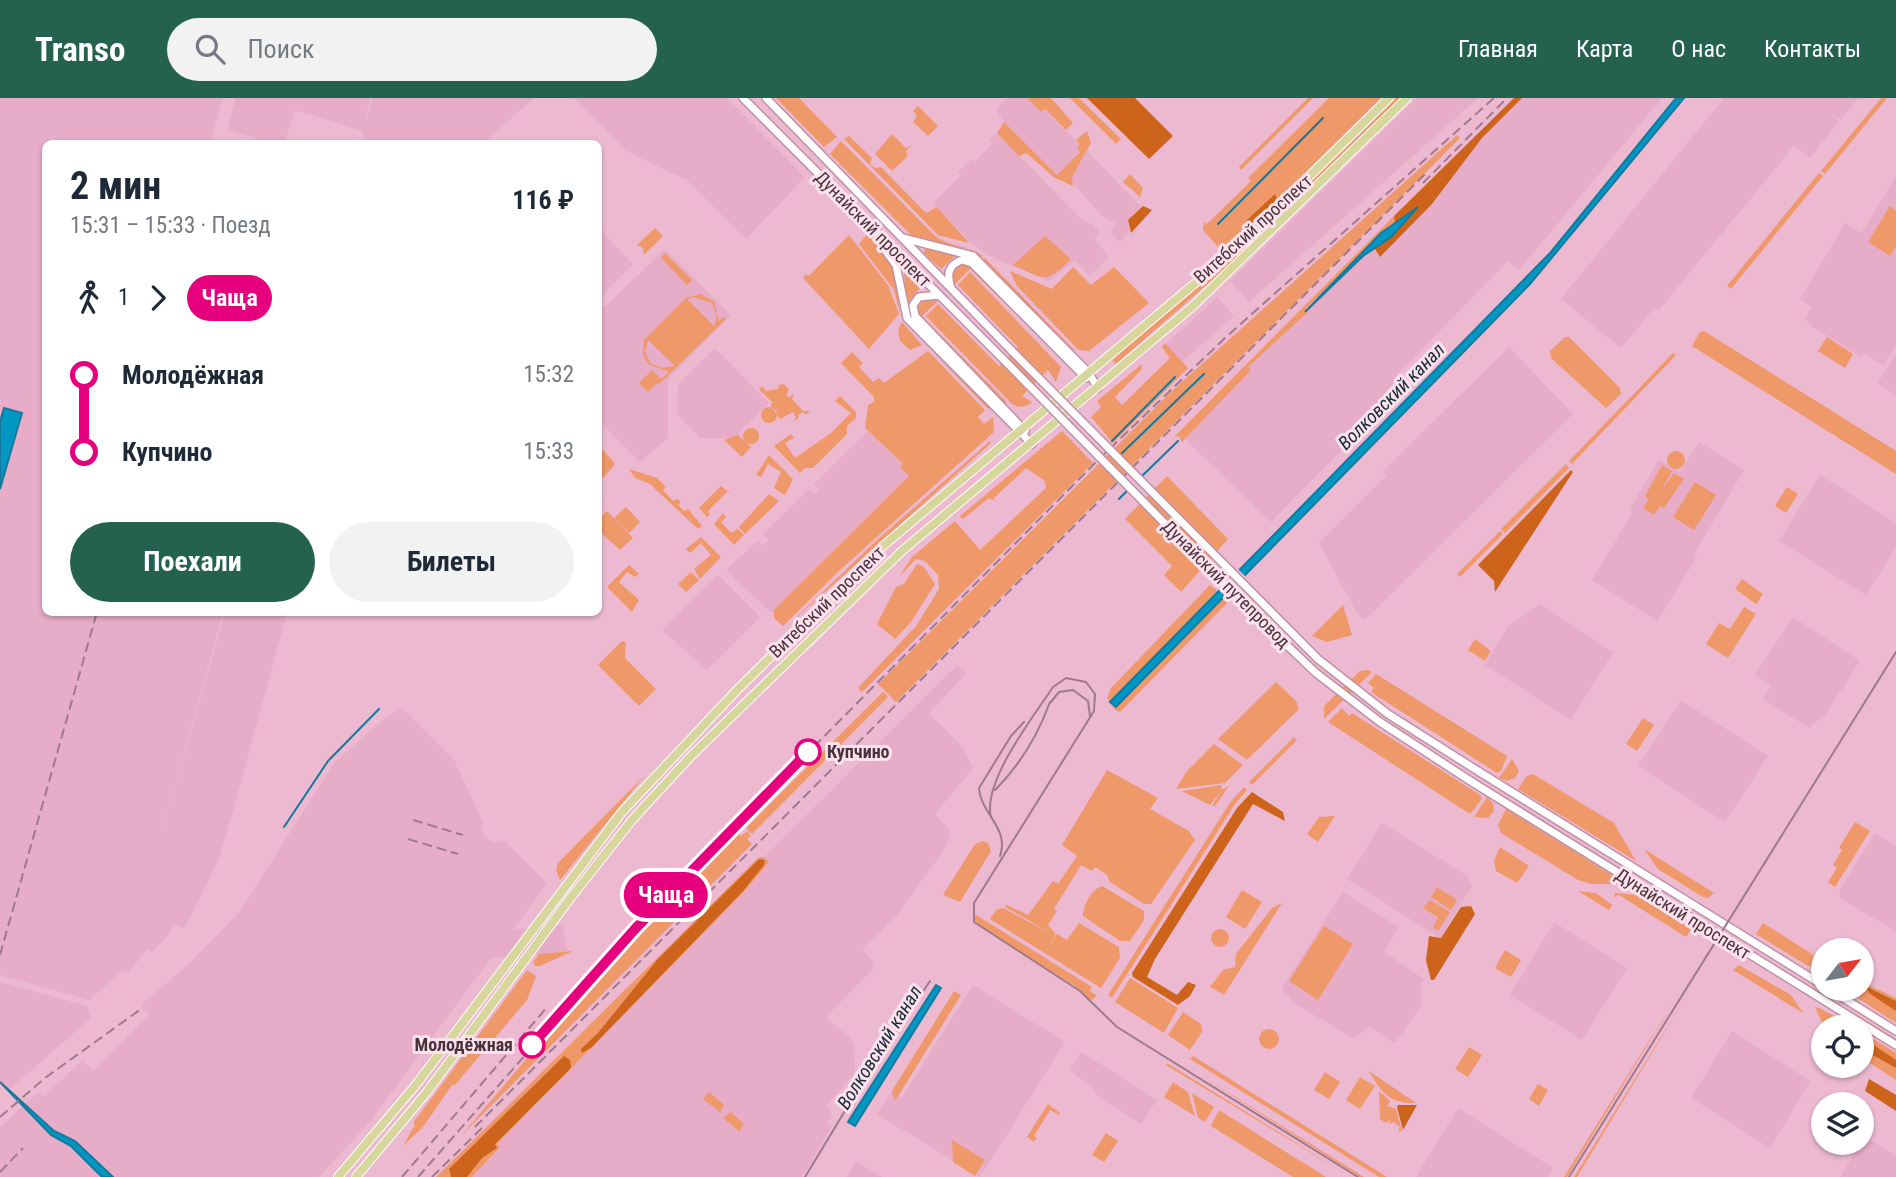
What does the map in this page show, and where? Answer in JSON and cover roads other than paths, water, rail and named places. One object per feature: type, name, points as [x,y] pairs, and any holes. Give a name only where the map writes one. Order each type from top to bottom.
[{"type":"main road","name":"Дунайский проспект","points":[[743,98],[1003,359]]},
{"type":"main road","name":"Дунайский проспект","points":[[766,98],[1012,351]]},
{"type":"main road","name":"Витебский проспект","points":[[338,1177],[395,1112],[622,812],[743,684],[883,546],[1019,428],[1231,253],[1390,98]]},
{"type":"main road","name":"Витебский проспект","points":[[356,1177],[427,1092],[589,874],[632,820],[682,766],[923,533],[1098,388],[1272,233],[1407,98]]},
{"type":"main road","points":[[874,230],[896,265],[907,317],[1019,428]]},
{"type":"main road","points":[[902,238],[973,256],[1098,388]]},
{"type":"main road","points":[[951,289],[948,275],[952,266],[962,260],[972,263],[1085,374]]},
{"type":"main road","points":[[940,295],[919,297],[914,305],[915,316],[1032,444]]},
{"type":"main road","name":"Дунайский путепровод","points":[[1012,351],[1318,659],[1371,702],[1478,771]]},
{"type":"main road","name":"Дунайский путепровод","points":[[1003,359],[1248,608],[1316,673],[1380,722],[1472,782]]},
{"type":"main road","name":"Дунайский проспект","points":[[1478,771],[1811,977]]},
{"type":"main road","name":"Дунайский проспект","points":[[1472,782],[1896,1045]]},
{"type":"main road","points":[[1848,1001],[1896,1031]]},
{"type":"water","points":[[1676,98],[1684,98],[1530,284],[1116,707],[1110,702],[1551,252]]},
{"type":"water","points":[[1418,207],[1391,237],[1363,256],[1305,312],[1381,233]]},
{"type":"water","points":[[4,408],[22,413],[0,489],[0,422]]},
{"type":"water","points":[[936,985],[941,988],[855,1126],[848,1122]]},
{"type":"water","points":[[0,1082],[54,1131],[75,1141],[113,1177],[102,1177],[71,1146],[51,1135]]},
{"type":"waterway","points":[[1218,224],[1323,118]]},
{"type":"waterway","points":[[1119,456],[1204,374]]},
{"type":"waterway","points":[[1112,441],[1175,377]]},
{"type":"waterway","points":[[1141,477],[1178,441]]},
{"type":"waterway","points":[[1119,499],[1127,491]]},
{"type":"waterway","points":[[284,827],[328,761],[379,709]]},
{"type":"tram line","points":[[1569,1177],[1896,652]]},
{"type":"tram line","points":[[991,817],[990,803],[1002,768],[1053,687],[1066,678],[1086,682],[1095,694],[1094,711],[974,903],[974,922],[1080,991],[1117,1027],[1358,1177]]},
{"type":"tram line","points":[[1050,703],[1059,692],[1073,690],[1088,701],[1090,716]]},
{"type":"tram line","points":[[995,790],[1027,749],[1050,702]]},
{"type":"tram line","points":[[1000,856],[1001,837],[984,805],[979,788],[1011,736],[1024,722]]},
{"type":"tram line","points":[[897,1031],[930,981]]},
{"type":"tram line","points":[[805,1177],[854,1096]]},
{"type":"railway","points":[[418,1177],[660,902],[1097,461],[1225,338],[1494,98]]},
{"type":"railway","points":[[1423,183],[1507,98]]},
{"type":"railway","points":[[475,1127],[1426,173]]},
{"type":"railway","points":[[0,955],[96,616]]},
{"type":"railway","points":[[413,820],[463,835]]},
{"type":"railway","points":[[408,839],[458,854]]},
{"type":"railway","points":[[402,1177],[548,1006]]},
{"type":"railway","points":[[0,1117],[45,1078],[141,1009]]},
{"type":"railway","points":[[432,1177],[485,1125]]},
{"type":"railway","points":[[0,1172],[23,1148]]},
{"type":"train","name":"Чаща","points":[[532,1045],[686,874],[808,752]]},
{"type":"place","name":"Купчино","points":[[808,752]]},
{"type":"place","name":"Молодёжная","points":[[532,1045]]},
{"type":"water label","name":"Волковский канал","points":[[1391,396]]},
{"type":"water label","name":"Волковский канал","points":[[879,1047]]}]
